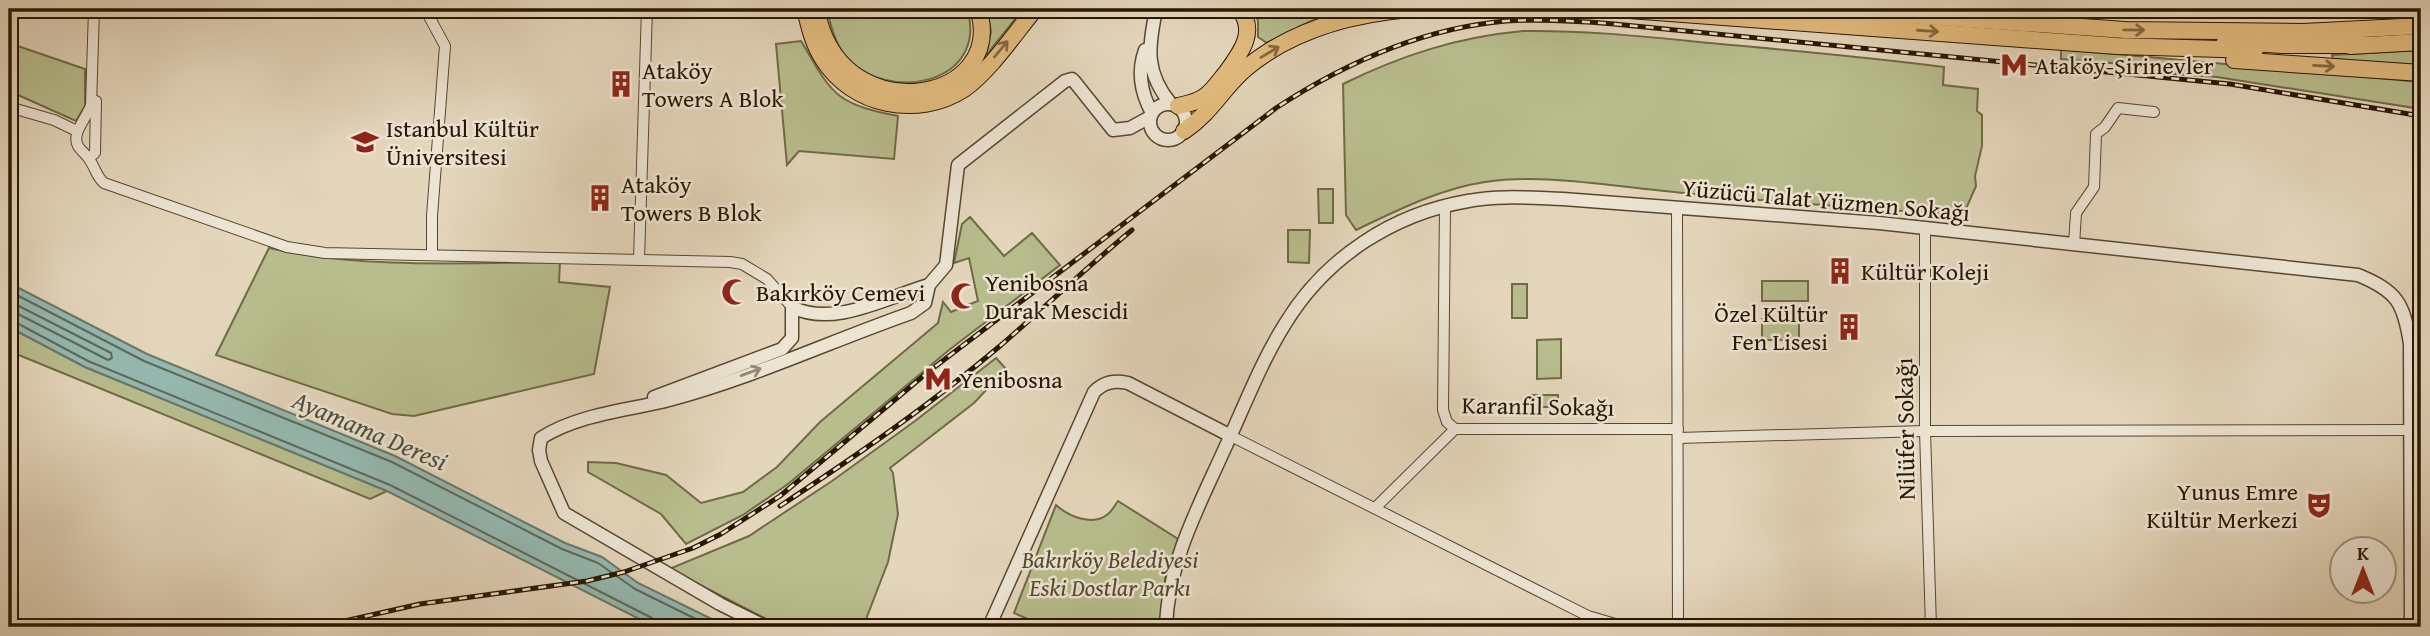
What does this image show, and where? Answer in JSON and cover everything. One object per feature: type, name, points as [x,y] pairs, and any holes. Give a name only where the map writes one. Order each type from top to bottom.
[{"type":"main road","points":[[805,9],[815,44],[828,67],[844,83],[865,96],[888,104],[914,105],[943,99],[959,84],[983,71],[1035,9]]},
{"type":"main road","points":[[816,9],[825,39],[837,60],[867,84],[881,90],[909,93],[959,84]]},
{"type":"main road","points":[[959,84],[978,49],[982,27],[978,9]]},
{"type":"main road","points":[[1174,105],[1194,103],[1207,96],[1244,46],[1246,23],[1239,9]]},
{"type":"main road","points":[[1184,131],[1212,108],[1243,71],[1267,53],[1306,33],[1346,19],[1409,9]]},
{"type":"main road","points":[[1616,9],[2159,48],[2290,51],[2421,42]]},
{"type":"main road","points":[[1822,9],[2034,25],[2161,31],[2303,32],[2421,26]]},
{"type":"main road","points":[[2161,31],[2199,38],[2282,45],[2363,45]]},
{"type":"main road","points":[[2159,48],[2231,59],[2421,73]]},
{"type":"street","points":[[94,9],[91,105],[77,131],[76,140],[99,178],[136,188],[304,246],[432,252],[639,256],[742,264],[767,279],[792,307],[813,314],[838,314],[929,285]]},
{"type":"street","points":[[89,158],[94,153],[100,9]]},
{"type":"street","points":[[425,9],[445,46],[432,216],[432,252]]},
{"type":"street","points":[[639,256],[647,9]]},
{"type":"street","points":[[1151,36],[1143,55],[1140,78],[1143,97],[1151,115],[1151,128],[1163,140],[1175,139],[1184,131],[1185,114],[1174,105],[1154,78],[1149,61],[1156,9]]},
{"type":"street","points":[[766,627],[708,598],[564,513],[541,461],[541,438],[559,427],[638,405],[669,400],[911,313],[925,303],[929,285],[946,265],[958,165],[1065,81],[1074,81],[1113,130],[1130,128],[1161,105],[1174,105]]},
{"type":"street","points":[[9,107],[54,120],[77,131]]},
{"type":"street","points":[[2074,245],[2076,213],[2094,187],[2096,134],[2105,127],[2118,108],[2154,112]]},
{"type":"street","name":"Yüzücü Talat Yüzmen Sokağı","points":[[1166,627],[1171,577],[1184,537],[1284,325],[1308,290],[1336,261],[1370,238],[1429,211],[1469,200],[1512,198],[1563,199],[1879,223],[1924,230],[2358,275],[2380,284],[2397,299],[2406,317],[2410,344],[2411,627]]},
{"type":"street","name":"Karanfil Sokağı","points":[[1446,206],[1443,410],[1447,422],[1455,429],[1678,433],[2410,430]]},
{"type":"street","points":[[1677,208],[1678,627]]},
{"type":"street","name":"Nilüfer Sokağı","points":[[1924,230],[1925,431],[1931,627]]},
{"type":"street","points":[[792,307],[792,338],[796,348],[803,352]]},
{"type":"street","points":[[638,405],[689,382],[782,349],[792,338]]},
{"type":"street","points":[[989,627],[1094,392],[1101,386],[1118,381],[1128,383],[1588,616],[1622,626],[1636,627]]},
{"type":"street","points":[[1375,509],[1455,429]]},
{"type":"street","points":[[1913,627],[2243,627]]},
{"type":"green space","points":[[827,9],[967,9],[970,35],[963,55],[949,70],[930,79],[907,82],[884,79],[862,70],[844,54],[835,38]]},
{"type":"green space","points":[[987,9],[1023,9],[987,54],[985,53],[991,32]]},
{"type":"green space","points":[[1254,9],[1345,9],[1309,22],[1267,43],[1258,37],[1258,21]]},
{"type":"green space","points":[[1523,31],[1640,36],[1944,67],[1943,85],[1978,89],[1977,111],[1982,115],[1982,146],[1975,176],[1976,186],[1965,211],[1956,215],[1937,213],[1934,216],[1920,215],[1917,212],[1912,215],[1904,211],[1725,197],[1575,181],[1506,180],[1468,185],[1435,195],[1356,230],[1346,215],[1343,84],[1387,64],[1431,49],[1476,38]]},
{"type":"green space","points":[[801,41],[823,77],[840,96],[860,107],[898,116],[894,159],[799,151],[787,165],[776,44]]},
{"type":"green space","points":[[9,43],[85,69],[85,106],[76,121],[9,91]]},
{"type":"green space","points":[[2061,49],[2421,82],[2421,109],[2217,77],[2161,73],[2161,67],[2061,59]]},
{"type":"green space","points":[[2421,50],[2421,67],[2333,59],[2332,55]]},
{"type":"green space","points":[[1318,189],[1333,189],[1333,223],[1319,223]]},
{"type":"green space","points":[[970,217],[1004,256],[1032,233],[1060,265],[949,350],[788,484],[743,515],[686,544],[661,514],[588,472],[588,462],[616,463],[666,475],[701,503],[743,492],[777,467],[820,422],[938,323],[943,302],[951,312],[978,301],[969,258],[954,263],[962,224]]},
{"type":"green space","points":[[1288,230],[1310,230],[1309,263],[1288,262]]},
{"type":"green space","points":[[269,248],[304,255],[377,262],[560,262],[559,282],[610,287],[594,374],[414,416],[392,414],[216,355]]},
{"type":"green space","points":[[1762,281],[1808,281],[1808,301],[1762,301]]},
{"type":"green space","points":[[1512,284],[1527,284],[1527,318],[1512,318]]},
{"type":"green space","points":[[1762,319],[1799,319],[1799,340],[1762,340]]},
{"type":"green space","points":[[9,327],[85,367],[387,491],[370,499],[9,351]]},
{"type":"green space","points":[[1561,339],[1561,378],[1537,379],[1537,340]]},
{"type":"green space","points":[[996,358],[1006,369],[974,403],[890,468],[898,514],[888,562],[863,627],[782,627],[669,569],[749,536],[832,481]]},
{"type":"green space","points":[[1532,395],[1558,395],[1558,407],[1532,407]]},
{"type":"green space","name":"Bakırköy Belediyesi Eski Dostlar Parkı","points":[[1118,501],[1178,539],[1165,579],[1160,627],[1046,627],[1014,613],[1056,505],[1074,516],[1095,520],[1108,514]]},
{"type":"water","points":[[9,283],[147,354],[395,456],[565,543],[602,557],[638,583],[728,627],[655,627],[387,491],[85,367],[9,327]]},
{"type":"railway","points":[[318,627],[420,604],[587,581],[624,572],[693,548],[721,534],[780,496],[928,372],[1276,108],[1329,76],[1357,63],[1386,50],[1445,31],[1506,21],[1614,24],[2230,84],[2421,116]]},
{"type":"railway","points":[[780,506],[947,389],[1132,230]]},
{"type":"place","name":"Ataköy-Şirinevler","points":[[2014,65]]},
{"type":"place","name":"Ataköy Towers A Blok","points":[[621,84]]},
{"type":"place","name":"Istanbul Kültür Üniversitesi","points":[[365,142]]},
{"type":"place","name":"Ataköy Towers B Blok","points":[[600,198]]},
{"type":"place","name":"Kültür Koleji","points":[[1840,271]]},
{"type":"place","name":"Bakırköy Cemevi","points":[[735,292]]},
{"type":"place","name":"Yenibosna Durak Mescidi","points":[[964,296]]},
{"type":"place","name":"Özel Kültür Fen Lisesi","points":[[1849,327]]},
{"type":"place","name":"Yenibosna","points":[[938,379]]},
{"type":"place","name":"Yunus Emre Kültür Merkezi","points":[[2319,505]]},
{"type":"water label","name":"Ayamama Deresi","points":[[370,430]]}]
